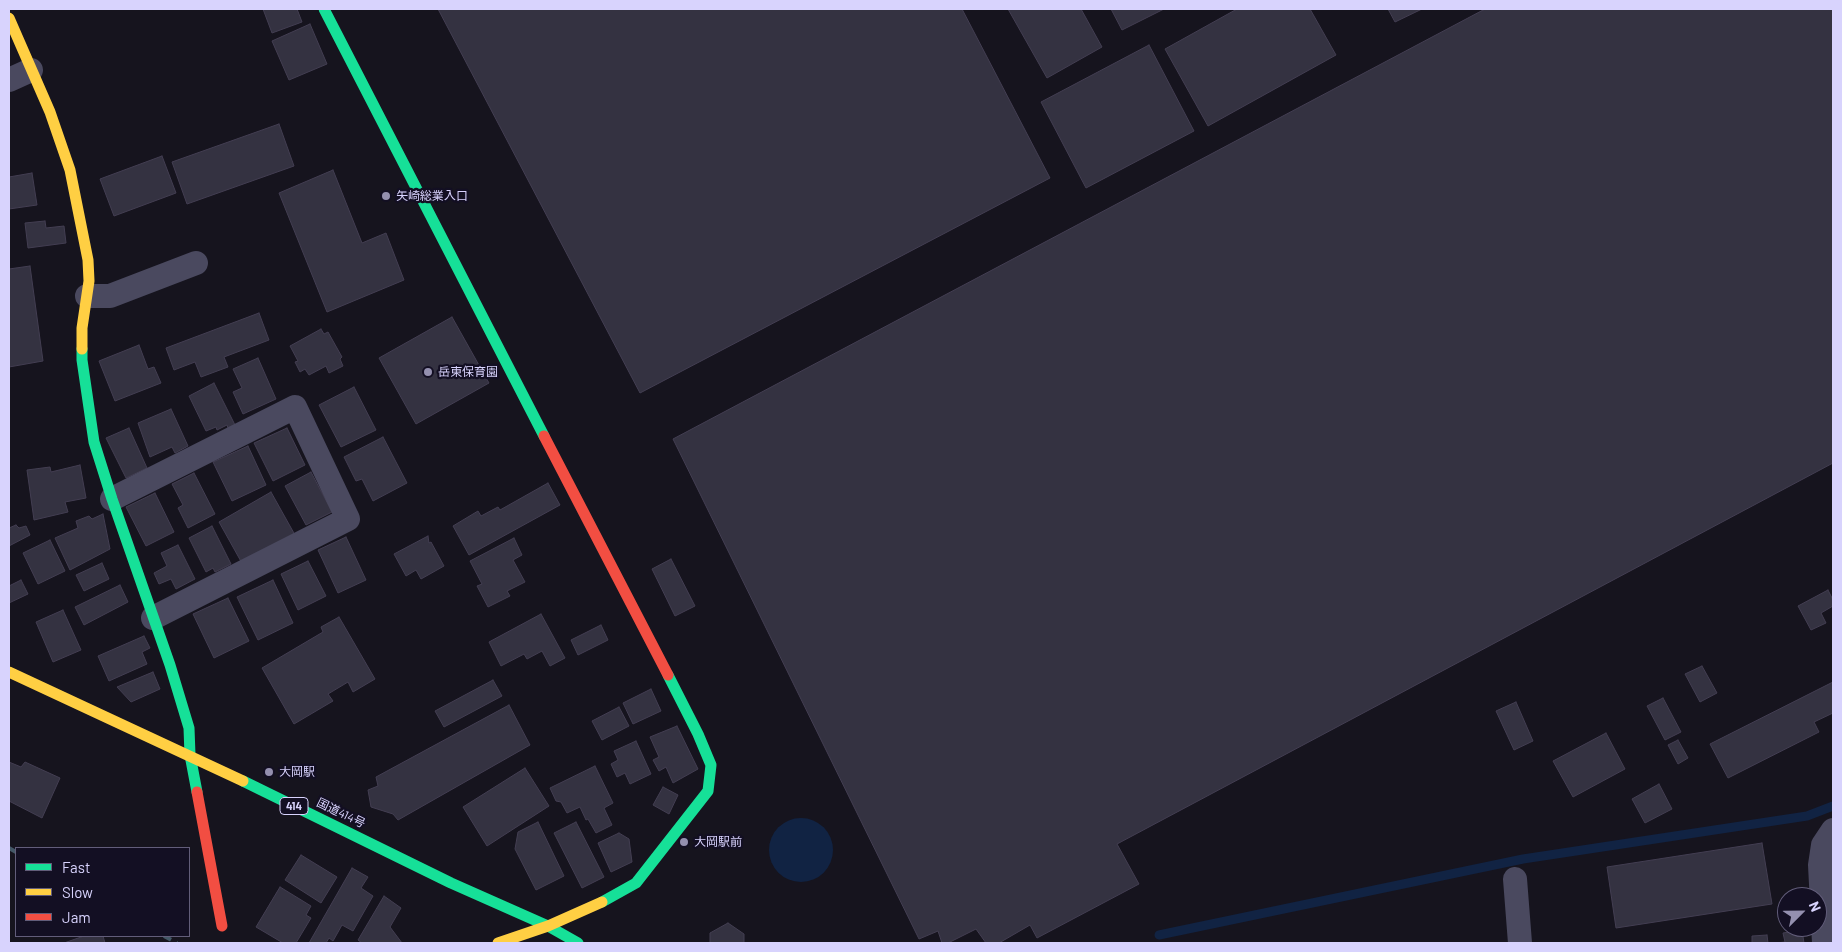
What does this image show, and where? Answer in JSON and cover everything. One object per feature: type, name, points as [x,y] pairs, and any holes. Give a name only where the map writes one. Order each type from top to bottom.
[{"type":"main road","points":[[324,9],[693,725],[711,765],[708,791],[636,883],[602,902],[548,926],[498,943]]},
{"type":"main road","points":[[9,18],[16,74],[50,112],[70,170],[88,260],[89,281],[82,328],[82,360],[94,442],[170,665],[189,728],[190,755],[222,926]]},
{"type":"main road","name":"国道414号","points":[[9,672],[190,755],[451,883],[548,926],[578,943]]},
{"type":"street","points":[[87,296],[110,296],[196,263]]},
{"type":"street","points":[[112,498],[295,407],[348,518],[153,618]]},
{"type":"street","points":[[1824,943],[1820,865],[1823,845],[1833,830]]},
{"type":"street","points":[[1515,879],[1520,943]]},
{"type":"water","points":[[801,818],[813,820],[824,827],[831,838],[833,850],[831,862],[824,873],[813,880],[801,882],[789,880],[778,873],[771,862],[769,850],[771,838],[778,827],[789,820]]},
{"type":"building","points":[[263,9],[297,9],[302,22],[272,33]]},
{"type":"building","points":[[438,9],[962,9],[1050,178],[640,393]]},
{"type":"building","points":[[1008,9],[1081,9],[1102,47],[1047,78]]},
{"type":"building","points":[[1111,9],[1164,9],[1122,30]]},
{"type":"building","points":[[1237,9],[1310,9],[1336,55],[1208,126],[1165,49]]},
{"type":"building","points":[[1388,9],[1422,9],[1395,22]]},
{"type":"building","points":[[1485,9],[1833,9],[1833,463],[1117,844],[1139,884],[1037,938],[1030,925],[999,943],[986,943],[976,929],[948,943],[942,943],[938,931],[919,939],[673,439]]},
{"type":"building","points":[[310,24],[327,64],[289,80],[272,41]]},
{"type":"building","points":[[1149,45],[1194,131],[1086,188],[1041,102]]},
{"type":"building","points":[[279,124],[294,166],[187,204],[172,162]]},
{"type":"building","points":[[162,156],[176,193],[114,216],[100,179]]},
{"type":"building","points":[[333,170],[362,243],[386,233],[404,280],[327,312],[279,193]]},
{"type":"building","points":[[32,173],[37,205],[9,209],[9,177]]},
{"type":"building","points":[[45,221],[46,228],[64,226],[66,243],[28,248],[25,223]]},
{"type":"building","points":[[30,266],[43,361],[9,367],[9,269]]},
{"type":"building","points":[[259,313],[269,340],[224,357],[228,367],[201,377],[195,362],[174,370],[166,348]]},
{"type":"building","points":[[452,317],[489,383],[416,424],[379,358]]},
{"type":"building","points":[[321,329],[324,334],[328,332],[342,357],[340,359],[343,366],[329,373],[326,366],[309,375],[305,369],[300,372],[295,362],[298,361],[290,346]]},
{"type":"building","points":[[139,345],[148,369],[154,367],[161,383],[115,401],[99,361]]},
{"type":"building","points":[[258,358],[276,399],[243,414],[233,392],[242,388],[233,369]]},
{"type":"building","points":[[214,383],[235,425],[228,428],[227,425],[217,430],[216,427],[206,431],[189,396]]},
{"type":"building","points":[[354,387],[376,430],[341,447],[319,405]]},
{"type":"building","points":[[171,409],[188,446],[175,453],[172,447],[150,457],[138,423]]},
{"type":"building","points":[[129,428],[147,468],[126,478],[106,438]]},
{"type":"building","points":[[287,428],[305,465],[273,481],[254,443]]},
{"type":"building","points":[[383,437],[407,483],[373,501],[362,479],[356,481],[344,457]]},
{"type":"building","points":[[248,446],[266,485],[232,501],[213,462]]},
{"type":"building","points":[[80,465],[86,498],[65,502],[68,512],[34,520],[27,470],[50,467],[51,472]]},
{"type":"building","points":[[311,472],[332,512],[306,525],[285,486]]},
{"type":"building","points":[[194,473],[215,514],[188,528],[178,508],[183,505],[172,484]]},
{"type":"building","points":[[548,483],[560,505],[469,555],[453,526],[478,511],[481,516],[498,507],[500,510]]},
{"type":"building","points":[[271,492],[295,535],[243,565],[219,522]]},
{"type":"building","points":[[155,493],[174,532],[146,546],[126,507]]},
{"type":"building","points":[[103,514],[110,549],[70,570],[55,538],[78,528],[76,521],[89,516],[92,519]]},
{"type":"building","points":[[16,525],[19,528],[26,526],[30,535],[9,546],[9,528]]},
{"type":"building","points":[[212,526],[231,564],[215,572],[213,568],[206,572],[189,538]]},
{"type":"building","points":[[428,536],[429,543],[431,542],[444,566],[421,579],[416,570],[406,576],[394,554]]},
{"type":"building","points":[[346,537],[366,580],[338,593],[318,550]]},
{"type":"building","points":[[514,538],[522,555],[513,560],[525,582],[507,591],[510,596],[488,607],[477,586],[482,584],[470,561]]},
{"type":"building","points":[[50,540],[65,571],[38,584],[23,553]]},
{"type":"building","points":[[178,545],[195,579],[176,589],[171,579],[159,584],[154,573],[167,566],[161,553]]},
{"type":"building","points":[[671,559],[695,606],[675,616],[652,569]]},
{"type":"building","points":[[308,561],[326,596],[298,610],[281,574]]},
{"type":"building","points":[[102,563],[109,579],[84,591],[76,575]]},
{"type":"building","points":[[21,580],[28,594],[9,603],[9,586]]},
{"type":"building","points":[[273,580],[293,623],[258,640],[237,597]]},
{"type":"building","points":[[120,585],[128,602],[84,625],[75,607]]},
{"type":"building","points":[[1828,590],[1833,600],[1833,606],[1821,613],[1826,623],[1811,630],[1798,606]]},
{"type":"building","points":[[228,598],[249,641],[214,658],[193,614]]},
{"type":"building","points":[[63,610],[81,650],[53,662],[36,622]]},
{"type":"building","points":[[541,614],[565,658],[550,666],[542,651],[527,659],[524,654],[501,666],[489,642]]},
{"type":"building","points":[[339,617],[375,679],[353,692],[348,682],[328,694],[333,701],[294,724],[262,668],[323,632],[321,627]]},
{"type":"building","points":[[601,625],[608,640],[578,655],[571,640]]},
{"type":"building","points":[[144,636],[150,648],[142,652],[147,664],[109,681],[98,656]]},
{"type":"building","points":[[1702,666],[1717,693],[1700,702],[1685,674]]},
{"type":"building","points":[[153,672],[160,689],[131,702],[117,687]]},
{"type":"building","points":[[493,680],[502,696],[444,727],[435,711]]},
{"type":"building","points":[[1833,682],[1833,713],[1814,722],[1819,732],[1728,778],[1710,744]]},
{"type":"building","points":[[651,689],[661,711],[633,724],[623,703]]},
{"type":"building","points":[[1663,698],[1681,732],[1665,740],[1647,706]]},
{"type":"building","points":[[1516,702],[1533,741],[1514,750],[1496,711]]},
{"type":"building","points":[[509,705],[530,745],[398,820],[393,814],[371,807],[368,790],[378,786],[376,777]]},
{"type":"building","points":[[619,707],[629,726],[602,740],[592,721]]},
{"type":"building","points":[[677,726],[698,769],[673,783],[666,767],[659,771],[653,760],[659,757],[650,737]]},
{"type":"building","points":[[1606,733],[1625,769],[1573,797],[1553,761]]},
{"type":"building","points":[[1678,740],[1688,758],[1678,764],[1668,745]]},
{"type":"building","points":[[636,741],[651,774],[630,784],[625,773],[617,777],[611,764],[618,760],[614,751]]},
{"type":"building","points":[[9,762],[21,767],[25,762],[60,778],[42,818],[9,801]]},
{"type":"building","points":[[595,766],[613,803],[604,808],[612,825],[596,833],[588,819],[586,820],[580,807],[567,813],[561,802],[556,801],[550,788]]},
{"type":"building","points":[[525,768],[549,806],[487,846],[463,807]]},
{"type":"building","points":[[1659,784],[1672,809],[1645,823],[1632,799]]},
{"type":"building","points":[[663,787],[678,795],[669,814],[653,805]]},
{"type":"building","points":[[538,822],[564,876],[536,890],[515,849],[518,832]]},
{"type":"building","points":[[576,822],[604,877],[582,888],[554,833]]},
{"type":"building","points":[[619,833],[629,839],[632,862],[611,872],[598,843]]},
{"type":"building","points":[[1762,843],[1772,904],[1616,928],[1607,867]]},
{"type":"building","points":[[301,855],[337,877],[321,903],[285,880]]},
{"type":"building","points":[[352,868],[368,877],[361,888],[373,896],[353,931],[342,925],[333,941],[329,938],[326,943],[309,943]]},
{"type":"building","points":[[280,887],[311,906],[306,915],[311,918],[296,943],[283,943],[256,927]]},
{"type":"building","points":[[384,896],[401,908],[390,927],[402,943],[362,943],[358,940]]},
{"type":"building","points":[[728,923],[744,934],[744,943],[710,943],[710,933]]},
{"type":"building","points":[[1767,935],[1768,943],[1752,943],[1752,936]]},
{"type":"building","points":[[81,937],[103,937],[105,943],[64,943]]},
{"type":"building","points":[[1784,937],[1803,937],[1804,943],[1776,943],[1785,942]]},
{"type":"waterway","points":[[1159,935],[1523,859],[1807,816],[1833,806]]},
{"type":"railway","points":[[9,848],[15,851]]},
{"type":"railway","points":[[166,937],[177,943]]},
{"type":"traffic: fast","points":[[324,9],[544,436]]},
{"type":"traffic: fast","points":[[82,349],[94,442],[170,665],[189,728],[190,755],[197,792]]},
{"type":"traffic: fast","points":[[602,902],[636,883],[708,791],[711,765],[698,734],[668,675]]},
{"type":"traffic: fast","points":[[243,781],[451,883],[548,926],[578,943]]},
{"type":"traffic: slow","points":[[9,18],[50,112],[70,170],[88,260],[89,281],[82,328],[82,349]]},
{"type":"traffic: slow","points":[[9,672],[243,781]]},
{"type":"traffic: slow","points":[[498,943],[548,926],[602,902]]},
{"type":"traffic: jam","points":[[544,436],[668,675]]},
{"type":"traffic: jam","points":[[197,792],[222,926]]},
{"type":"place","name":"矢崎総業入口","points":[[386,196]]},
{"type":"place","name":"岳東保育園","points":[[428,372]]},
{"type":"place","name":"大岡駅","points":[[269,772]]},
{"type":"place","name":"大岡駅前","points":[[684,842]]}]
